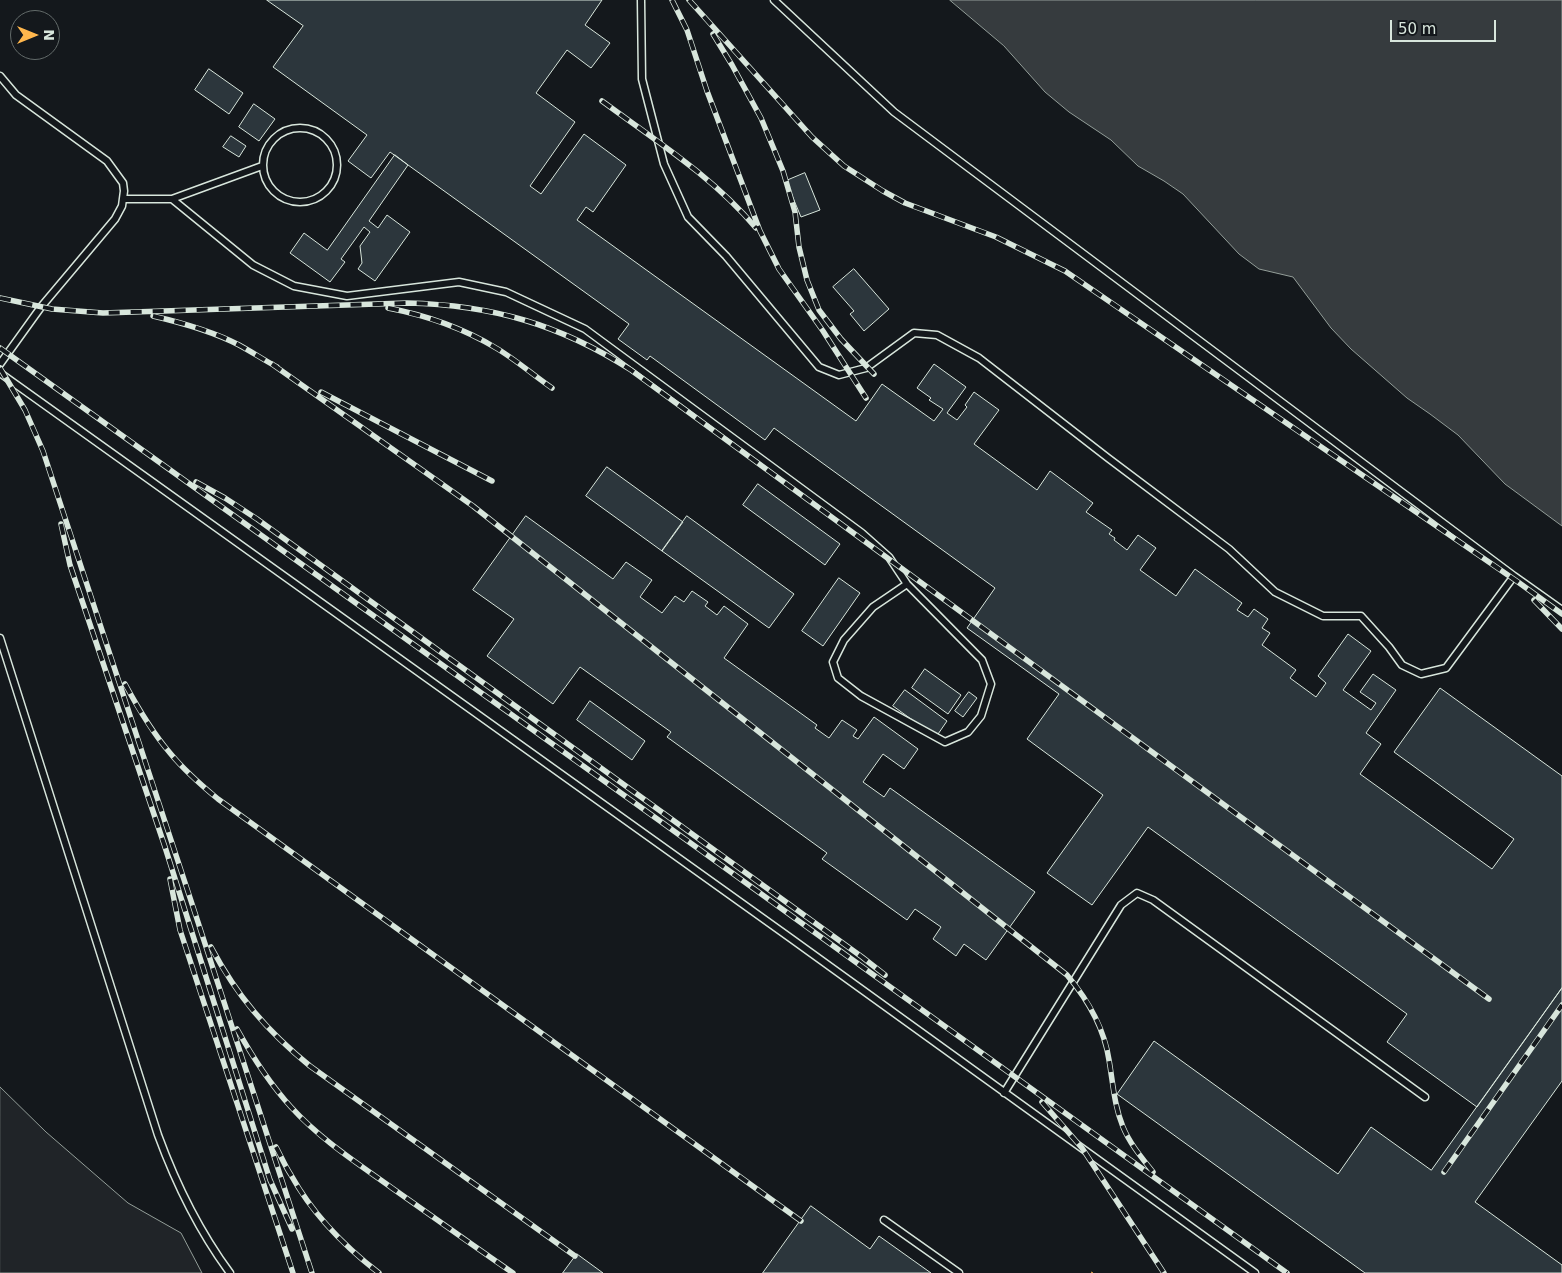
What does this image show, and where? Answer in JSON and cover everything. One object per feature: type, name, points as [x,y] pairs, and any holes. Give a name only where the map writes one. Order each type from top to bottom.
[{"type":"lane","points":[[641,0],[642,79],[664,164],[688,217],[726,256],[819,367],[839,374],[866,368],[914,333],[937,335],[980,358],[1229,549],[1276,592],[1323,616],[1361,616],[1389,647],[1402,666],[1421,674],[1446,668],[1514,576]]},
{"type":"lane","points":[[774,0],[894,112],[1562,610]]},
{"type":"lane","points":[[0,76],[16,95],[107,161],[123,183],[122,206],[115,219],[41,307],[0,364]]},
{"type":"lane","points":[[295,127],[309,128],[322,134],[331,144],[336,157],[337,171],[332,184],[323,195],[310,201],[297,203],[283,199],[272,191],[265,179],[262,166],[264,152],[271,140],[282,132],[295,127]]},
{"type":"lane","points":[[123,199],[172,199],[262,166]]},
{"type":"lane","points":[[172,199],[253,265],[294,286],[348,296],[459,282],[506,292],[585,329],[862,533],[890,557],[907,584],[982,660],[991,684],[981,716],[968,732],[945,742],[861,696],[838,678],[833,662],[844,640],[873,607],[907,584]]},
{"type":"lane","points":[[0,373],[1255,1273]]},
{"type":"lane","points":[[0,638],[168,1163],[209,1242],[230,1273]]},
{"type":"lane","points":[[1004,1092],[1121,905],[1137,893],[1153,900],[1425,1097]]},
{"type":"lane","points":[[884,1220],[959,1273]]},
{"type":"shaded area","points":[[950,0],[1562,0],[1562,526],[1505,484],[1458,435],[1407,398],[1351,349],[1331,328],[1293,277],[1259,269],[1239,254],[1183,194],[1138,166],[1111,140],[1069,112],[1045,92],[1004,46]]},
{"type":"shaded area","points":[[0,1087],[46,1132],[128,1203],[181,1233],[202,1273],[0,1273]]},
{"type":"building","points":[[267,0],[602,0],[585,25],[610,43],[591,68],[567,50],[536,93],[575,122],[530,186],[541,194],[584,134],[626,165],[593,212],[586,207],[577,220],[856,421],[882,384],[934,421],[943,409],[929,400],[931,398],[917,388],[934,364],[966,387],[947,413],[957,420],[967,407],[965,405],[974,392],[999,410],[974,444],[1037,490],[1050,471],[1093,503],[1086,512],[1112,530],[1109,534],[1127,550],[1138,535],[1156,548],[1140,570],[1176,596],[1195,569],[1242,603],[1237,610],[1248,617],[1254,609],[1268,619],[1262,628],[1270,633],[1262,645],[1296,670],[1290,678],[1316,697],[1326,683],[1318,676],[1348,634],[1371,651],[1343,690],[1371,710],[1376,703],[1360,692],[1373,674],[1396,690],[1366,733],[1381,744],[1360,774],[1492,869],[1514,839],[1394,752],[1440,688],[1562,776],[1562,988],[1477,1107],[1387,1042],[1407,1014],[1148,827],[1092,905],[1047,873],[1103,795],[1027,739],[1059,694],[967,628],[995,588],[774,428],[765,440],[650,356],[647,360],[618,339],[629,324],[390,152],[371,178],[348,161],[367,135],[273,67],[303,26]]},
{"type":"building","points":[[209,69],[243,93],[229,114],[195,90]]},
{"type":"building","points":[[254,104],[275,119],[259,141],[239,127]]},
{"type":"building","points":[[231,136],[246,146],[239,157],[223,147]]},
{"type":"building","points":[[395,155],[408,165],[369,221],[378,228],[387,215],[410,232],[375,281],[358,269],[362,263],[360,246],[370,232],[364,227],[341,259],[345,262],[330,282],[290,253],[304,233],[327,250]]},
{"type":"building","points":[[805,173],[820,210],[801,217],[786,181]]},
{"type":"building","points":[[854,269],[889,309],[864,331],[850,314],[854,311],[833,287]]},
{"type":"building","points":[[607,467],[683,522],[662,551],[586,496]]},
{"type":"building","points":[[758,484],[840,544],[825,565],[743,505]]},
{"type":"building","points":[[526,516],[613,579],[626,562],[652,580],[640,597],[662,613],[675,596],[684,602],[692,591],[708,602],[705,606],[717,615],[724,606],[748,624],[724,658],[817,725],[815,728],[829,738],[842,720],[857,730],[853,736],[858,739],[874,717],[918,749],[904,769],[883,754],[863,782],[884,797],[890,788],[1035,892],[986,960],[964,944],[956,956],[933,939],[941,927],[915,909],[907,920],[822,859],[827,853],[667,737],[671,732],[580,667],[553,704],[487,656],[514,619],[473,590]]},
{"type":"building","points":[[687,516],[794,594],[769,628],[662,551]]},
{"type":"building","points":[[839,578],[860,593],[823,646],[802,631]]},
{"type":"building","points":[[925,669],[961,695],[948,714],[912,688]]},
{"type":"building","points":[[905,690],[947,721],[936,737],[893,706]]},
{"type":"building","points":[[969,692],[977,698],[963,717],[955,711]]},
{"type":"building","points":[[590,701],[645,741],[632,760],[577,720]]},
{"type":"building","points":[[1562,988],[1562,1081],[1475,1202],[1562,1265],[1562,1273],[1365,1273],[1117,1094],[1154,1041],[1338,1174],[1371,1127],[1431,1170]]},
{"type":"building","points":[[811,1206],[870,1249],[879,1236],[931,1273],[763,1273]]},
{"type":"building","points":[[577,1254],[603,1273],[563,1273]]},
{"type":"railway","points":[[672,0],[687,30],[707,91],[760,231],[779,269],[823,331],[866,398]]},
{"type":"railway","points":[[689,0],[812,137],[844,166],[905,203],[996,237],[1065,271],[1562,614]]},
{"type":"railway","points":[[713,34],[761,118],[783,171],[795,212],[799,247],[807,280],[819,310],[841,339],[874,374]]},
{"type":"railway","points":[[602,101],[702,176],[721,192],[756,228]]},
{"type":"railway","points":[[0,298],[52,309],[103,313],[407,303],[438,305],[496,313],[524,320],[578,340],[631,370],[1489,999]]},
{"type":"railway","points":[[388,308],[430,318],[470,334],[503,352],[552,388]]},
{"type":"railway","points":[[153,316],[218,336],[239,345],[277,367]]},
{"type":"railway","points":[[0,348],[1287,1273]]},
{"type":"railway","points":[[272,364],[473,506],[1067,975],[1082,994],[1099,1025],[1107,1048],[1116,1102],[1123,1127],[1133,1145],[1153,1172]]},
{"type":"railway","points":[[0,368],[25,410],[43,451],[312,1273]]},
{"type":"railway","points":[[321,392],[492,481]]},
{"type":"railway","points":[[196,482],[257,519],[885,975]]},
{"type":"railway","points":[[61,524],[70,565],[165,847],[270,1180],[292,1229]]},
{"type":"railway","points":[[1534,600],[1562,629]]},
{"type":"railway","points":[[125,684],[163,745],[199,783],[218,799],[801,1221]]},
{"type":"railway","points":[[170,879],[180,930],[293,1273]]},
{"type":"railway","points":[[211,947],[242,997],[294,1053],[575,1256]]},
{"type":"railway","points":[[1444,1172],[1562,1005]]},
{"type":"railway","points":[[237,1029],[276,1089],[314,1130],[352,1160],[513,1273]]},
{"type":"railway","points":[[1042,1102],[1082,1148],[1164,1273]]},
{"type":"railway","points":[[276,1147],[299,1189],[319,1216],[353,1252],[379,1273]]}]
